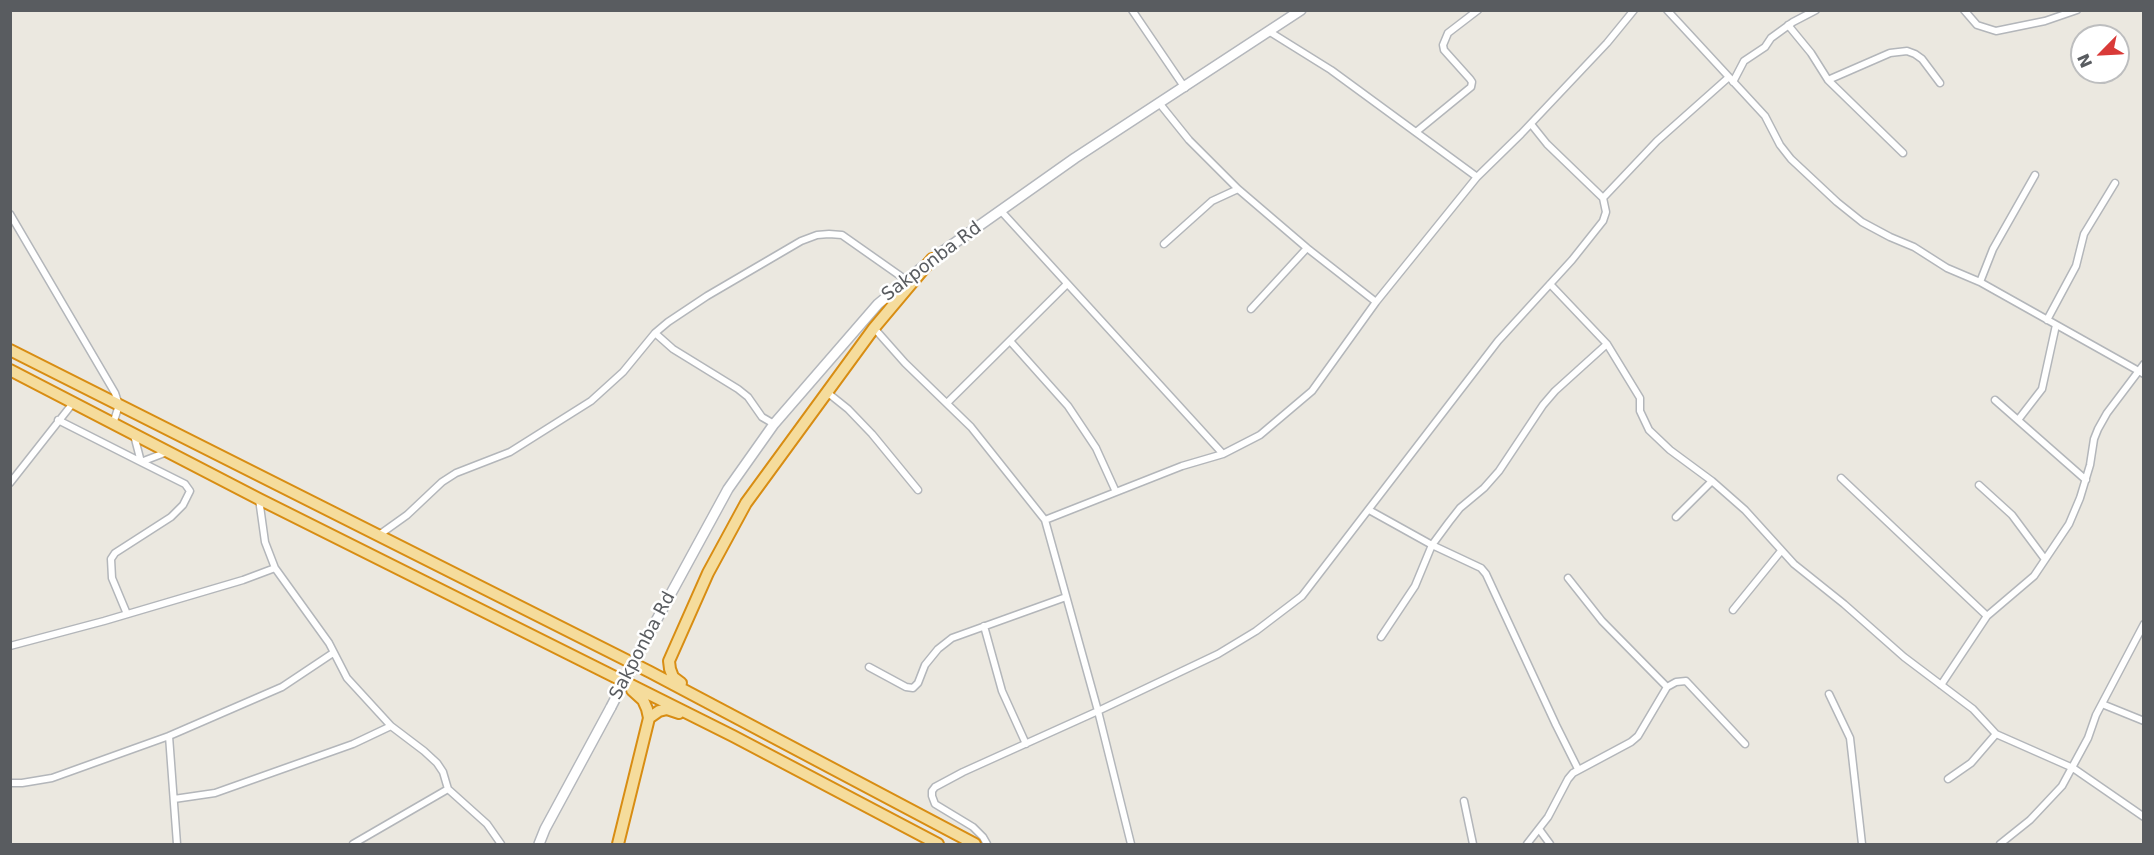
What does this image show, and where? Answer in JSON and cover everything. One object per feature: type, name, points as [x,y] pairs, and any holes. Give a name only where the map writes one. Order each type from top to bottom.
[{"type":"highway","points":[[572,633],[646,665],[662,667],[669,661],[708,573],[746,503],[874,328],[932,258]]},
{"type":"highway","points":[[10,350],[725,711],[975,844]]},
{"type":"highway","points":[[10,370],[259,499],[712,725],[939,844]]},
{"type":"highway","points":[[571,655],[634,691],[647,708],[649,718],[618,844]]},
{"type":"highway","points":[[669,661],[673,677],[725,711]]},
{"type":"highway","points":[[649,718],[659,711],[667,710],[712,725]]},
{"type":"main road","name":"Sakponba Rd","points":[[539,844],[728,489],[774,424],[878,304],[932,258],[1075,158],[1301,10]]},
{"type":"street","points":[[1132,10],[1185,88]]},
{"type":"street","points":[[1416,132],[1471,87],[1472,82],[1444,50],[1443,45],[1448,33],[1478,10]]},
{"type":"street","points":[[1045,520],[1182,466],[1223,454],[1260,435],[1312,392],[1376,302],[1477,177],[1531,124],[1607,43],[1634,10]]},
{"type":"street","points":[[1667,10],[1765,116],[1780,145],[1791,159],[1862,222],[1914,247],[1947,268],[1980,282],[2141,373]]},
{"type":"street","points":[[1603,198],[1657,141],[1731,79],[1744,61],[1765,47],[1771,38],[1788,25],[1816,10]]},
{"type":"street","points":[[1964,10],[1977,25],[1996,31],[2045,21],[2077,10]]},
{"type":"street","points":[[1788,25],[1811,53],[1828,80],[1903,153]]},
{"type":"street","points":[[1270,32],[1330,70],[1477,177]]},
{"type":"street","points":[[1828,80],[1890,52],[1907,51],[1922,59],[1940,83]]},
{"type":"street","points":[[1160,104],[1189,140],[1238,189],[1307,248],[1376,302]]},
{"type":"street","points":[[987,844],[973,827],[935,804],[932,791],[935,787],[1218,654],[1256,631],[1302,596],[1498,341],[1603,221],[1606,212],[1603,198],[1547,144],[1531,124]]},
{"type":"street","points":[[1980,282],[1993,249],[2035,175]]},
{"type":"street","points":[[2047,320],[2076,266],[2084,234],[2115,183]]},
{"type":"street","points":[[1164,244],[1212,201],[1238,189]]},
{"type":"street","points":[[1001,211],[1223,454]]},
{"type":"street","points":[[10,214],[112,389],[118,405],[113,424]]},
{"type":"street","points":[[378,536],[407,515],[442,482],[456,473],[510,452],[591,401],[623,372],[655,333],[707,296],[801,241],[817,235],[842,236],[906,280]]},
{"type":"street","points":[[1251,309],[1307,248]]},
{"type":"street","points":[[947,404],[1067,284]]},
{"type":"street","points":[[1550,284],[1607,344],[1640,398],[1640,411],[1649,430],[1670,450],[1712,481],[1745,510],[1794,564],[1904,657],[1973,709],[1996,734],[2073,768],[2144,817]]},
{"type":"street","points":[[2018,420],[2042,389],[2056,325]]},
{"type":"street","points":[[874,328],[905,363],[971,428],[1045,520],[1098,711],[1131,844]]},
{"type":"street","points":[[655,333],[673,349],[738,389],[748,397],[762,417],[774,424]]},
{"type":"street","points":[[1010,341],[1068,406],[1096,448],[1116,492]]},
{"type":"street","points":[[1382,637],[1415,586],[1432,545],[1460,508],[1500,471],[1543,405],[1555,391],[1607,344]]},
{"type":"street","points":[[1941,684],[1987,616],[2034,576],[2069,524],[2086,480],[2098,429],[2107,413],[2141,373],[2144,364]]},
{"type":"street","points":[[828,393],[848,409],[872,434],[918,490]]},
{"type":"street","points":[[1995,400],[2086,480]]},
{"type":"street","points":[[10,483],[73,403]]},
{"type":"street","points":[[58,420],[185,484],[190,491],[183,505],[171,517],[115,553],[111,559],[112,579],[127,614]]},
{"type":"street","points":[[134,435],[141,462]]},
{"type":"street","points":[[141,462],[168,452]]},
{"type":"street","points":[[1841,478],[1987,616]]},
{"type":"street","points":[[1676,517],[1712,481]]},
{"type":"street","points":[[1979,485],[2012,515],[2044,558]]},
{"type":"street","points":[[259,499],[265,542],[275,568],[329,643],[347,678],[391,726],[437,763],[443,772],[448,789],[487,824],[501,844]]},
{"type":"street","points":[[1369,510],[1432,545],[1481,568],[1486,574],[1578,769]]},
{"type":"street","points":[[1732,610],[1781,551]]},
{"type":"street","points":[[10,646],[243,580],[275,568]]},
{"type":"street","points":[[1568,578],[1602,621],[1667,687]]},
{"type":"street","points":[[869,666],[906,687],[913,688],[918,683],[925,665],[938,649],[952,638],[1066,597]]},
{"type":"street","points":[[2000,844],[2030,820],[2062,786],[2144,624]]},
{"type":"street","points":[[984,626],[1002,691],[1026,744]]},
{"type":"street","points":[[10,783],[52,778],[169,736],[282,687],[333,653]]},
{"type":"street","points":[[1527,844],[1548,817],[1568,779],[1578,769],[1631,742],[1638,736],[1667,687],[1676,682],[1686,681],[1745,744]]},
{"type":"street","points":[[1829,694],[1850,738],[1862,844]]},
{"type":"street","points":[[2102,704],[2144,721]]},
{"type":"street","points":[[174,800],[215,793],[353,744],[391,726]]},
{"type":"street","points":[[1948,779],[1971,763],[1996,734]]},
{"type":"street","points":[[169,736],[177,844]]},
{"type":"street","points":[[353,844],[448,789]]},
{"type":"street","points":[[1464,801],[1473,844]]},
{"type":"street","points":[[1539,829],[1550,844]]}]
